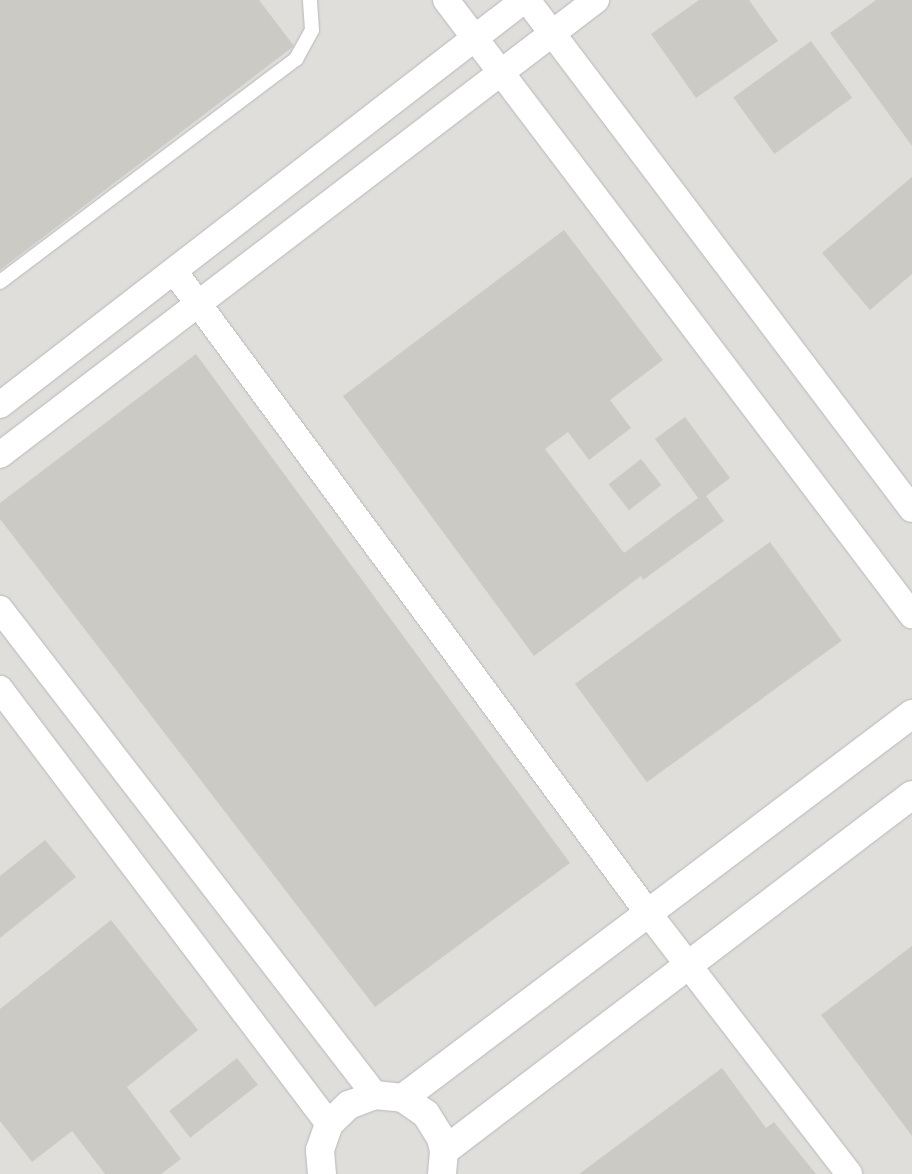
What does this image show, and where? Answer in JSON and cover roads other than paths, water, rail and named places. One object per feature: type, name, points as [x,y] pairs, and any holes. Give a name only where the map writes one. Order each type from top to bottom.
[{"type":"street","points":[[446,0],[912,615]]},
{"type":"street","points":[[0,405],[526,0],[912,508]]},
{"type":"street","points":[[0,455],[201,304],[596,0]]},
{"type":"street","points":[[174,271],[201,304],[649,914],[849,1174]]},
{"type":"street","points":[[0,609],[375,1096]]},
{"type":"street","points":[[0,689],[329,1124]]},
{"type":"street","points":[[403,1098],[912,714]]},
{"type":"street","points":[[316,1171],[320,1150],[329,1124],[349,1105],[375,1096],[403,1098],[416,1105],[435,1125],[443,1163],[688,966],[912,796]]},
{"type":"lane","points":[[0,282],[296,59],[312,30],[310,0]]}]
